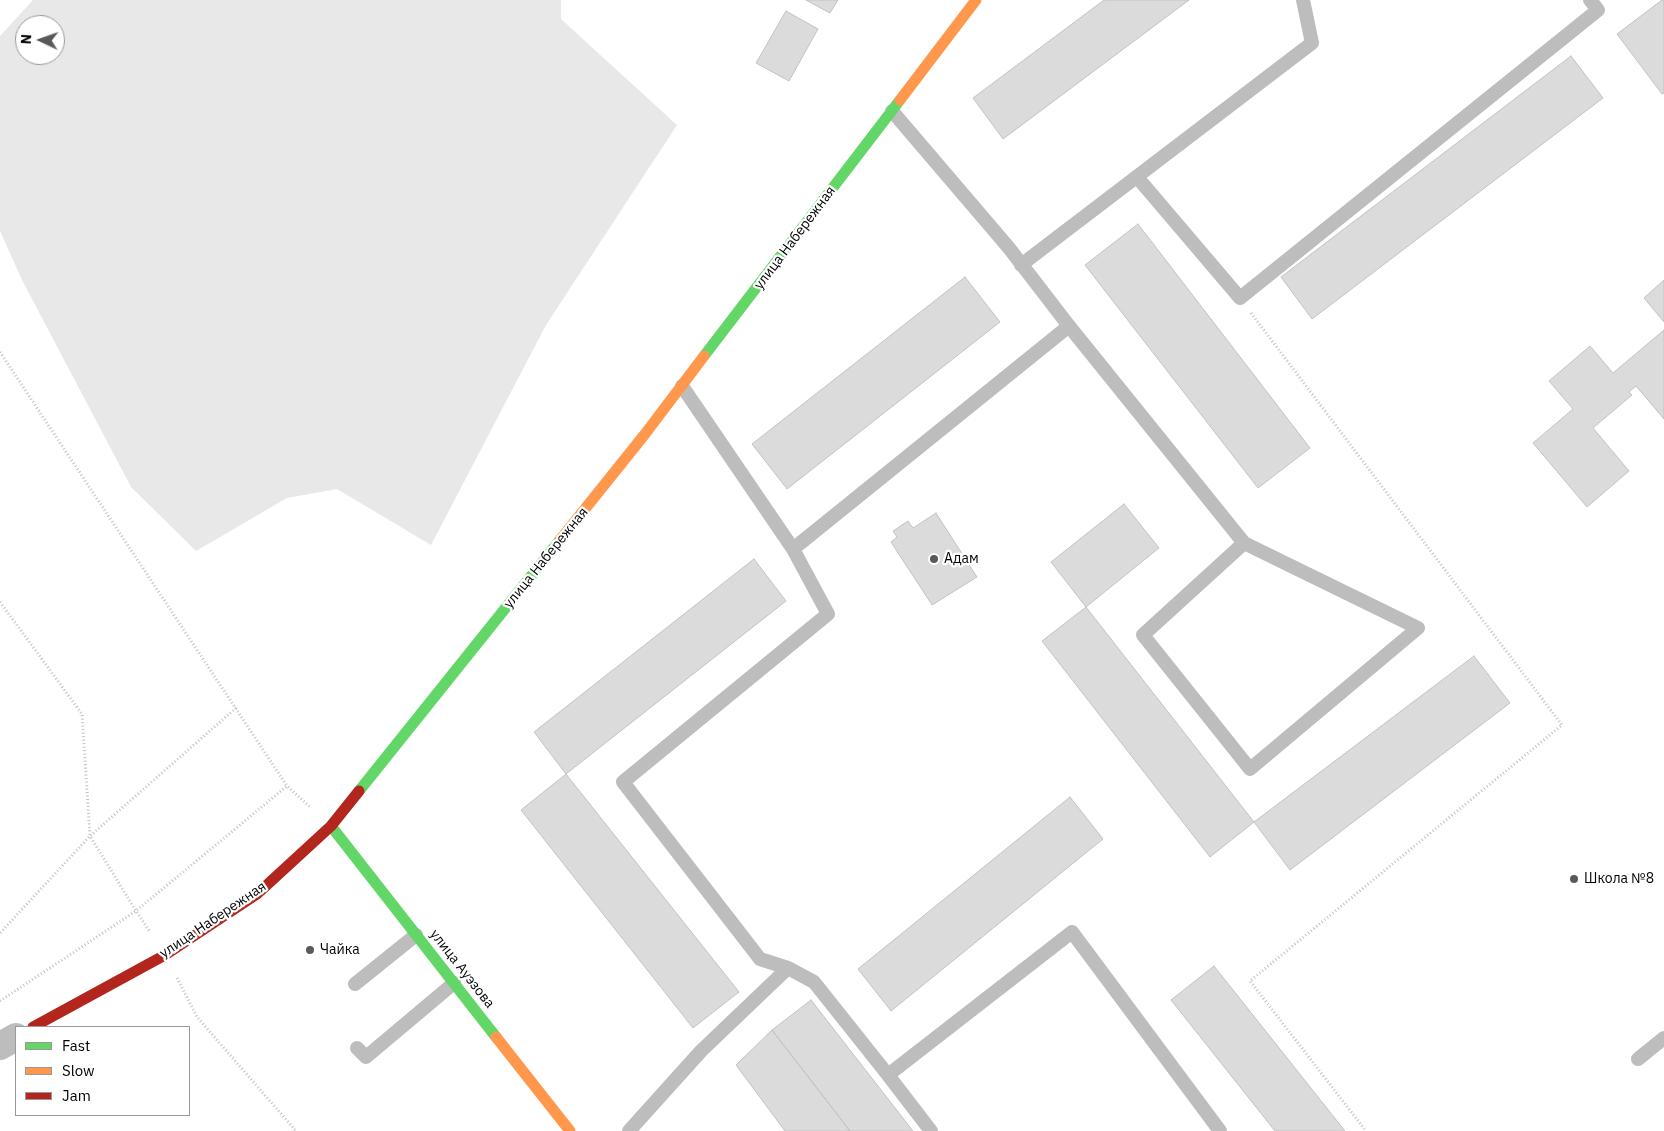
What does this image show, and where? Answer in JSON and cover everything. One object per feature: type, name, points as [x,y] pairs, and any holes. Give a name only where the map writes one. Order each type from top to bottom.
[{"type":"street","name":"улица Набережная","points":[[35,1026],[165,955],[257,894],[330,826],[645,434],[976,0]]},
{"type":"street","name":"улица Ауэзова","points":[[330,826],[570,1131]]},
{"type":"street","points":[[0,1046],[15,1038]]},
{"type":"lane","points":[[1022,266],[1312,43],[1303,0]]},
{"type":"lane","points":[[1137,177],[1240,298],[1598,10],[1590,0]]},
{"type":"lane","points":[[892,111],[1022,266],[1244,543],[1418,628],[1250,769],[1143,635],[1244,543]]},
{"type":"lane","points":[[793,549],[1069,326]]},
{"type":"lane","points":[[682,386],[793,549],[828,614],[623,782],[760,959],[788,968],[814,982],[931,1131]]},
{"type":"lane","points":[[888,1074],[1072,932],[1220,1131]]},
{"type":"lane","points":[[355,984],[416,935]]},
{"type":"lane","points":[[629,1131],[701,1051],[788,968]]},
{"type":"lane","points":[[357,1048],[366,1057],[454,983]]},
{"type":"lane","points":[[1638,1059],[1664,1038]]},
{"type":"path","points":[[1240,298],[1562,725],[1250,981],[1366,1131]]},
{"type":"path","points":[[0,352],[287,786],[330,826]]},
{"type":"path","points":[[0,602],[82,714],[90,836],[165,955],[197,1017],[296,1131]]},
{"type":"path","points":[[0,933],[90,836],[236,708]]},
{"type":"path","points":[[0,1001],[136,911],[287,786]]},
{"type":"shaded area","points":[[33,0],[561,0],[561,19],[677,125],[546,325],[431,545],[337,489],[287,498],[196,551],[131,487],[22,280],[0,231],[0,36],[15,20],[15,65],[65,65],[65,15],[19,15]]},
{"type":"building","points":[[806,0],[838,0],[830,13]]},
{"type":"building","points":[[1104,0],[1189,0],[1003,139],[973,98]]},
{"type":"building","points":[[1664,0],[1664,93],[1662,94],[1617,34]]},
{"type":"building","points":[[786,11],[818,29],[789,81],[756,63]]},
{"type":"building","points":[[1571,56],[1603,98],[1312,319],[1281,277]]},
{"type":"building","points":[[1138,224],[1310,448],[1258,488],[1085,265]]},
{"type":"building","points":[[965,277],[1000,322],[787,489],[752,444]]},
{"type":"building","points":[[1664,280],[1664,322],[1644,298]]},
{"type":"building","points":[[1664,330],[1664,419],[1636,386],[1629,392],[1632,395],[1593,428],[1629,471],[1587,507],[1533,443],[1573,409],[1549,381],[1590,346],[1613,373]]},
{"type":"building","points":[[1124,504],[1159,548],[1086,607],[1051,562]]},
{"type":"building","name":"Адам","points":[[936,513],[977,577],[932,605],[891,542],[897,537],[893,531],[908,521],[913,528]]},
{"type":"building","points":[[754,559],[786,601],[566,774],[534,732]]},
{"type":"building","points":[[1086,607],[1254,822],[1210,857],[1042,641]]},
{"type":"building","points":[[1474,656],[1510,703],[1290,870],[1254,822]]},
{"type":"building","points":[[566,774],[739,992],[693,1028],[521,810]]},
{"type":"building","points":[[1070,797],[1103,839],[891,1011],[858,969]]},
{"type":"building","points":[[1214,966],[1345,1131],[1275,1131],[1171,1000]]},
{"type":"building","points":[[811,1000],[913,1131],[850,1131],[772,1030]]},
{"type":"building","points":[[772,1030],[850,1131],[785,1131],[736,1065]]},
{"type":"traffic: fast","points":[[704,356],[900,100]]},
{"type":"traffic: fast","points":[[359,791],[560,540]]},
{"type":"traffic: fast","points":[[331,826],[496,1037]]},
{"type":"traffic: slow","points":[[900,100],[976,0]]},
{"type":"traffic: slow","points":[[560,540],[645,434],[704,356]]},
{"type":"traffic: slow","points":[[496,1037],[570,1131]]},
{"type":"traffic: jam","points":[[35,1026],[165,955],[257,894],[331,826],[359,791]]},
{"type":"place","name":"Адам","points":[[934,559]]},
{"type":"place","name":"Школа №8","points":[[1574,879]]},
{"type":"place","name":"Чайка","points":[[310,950]]}]
